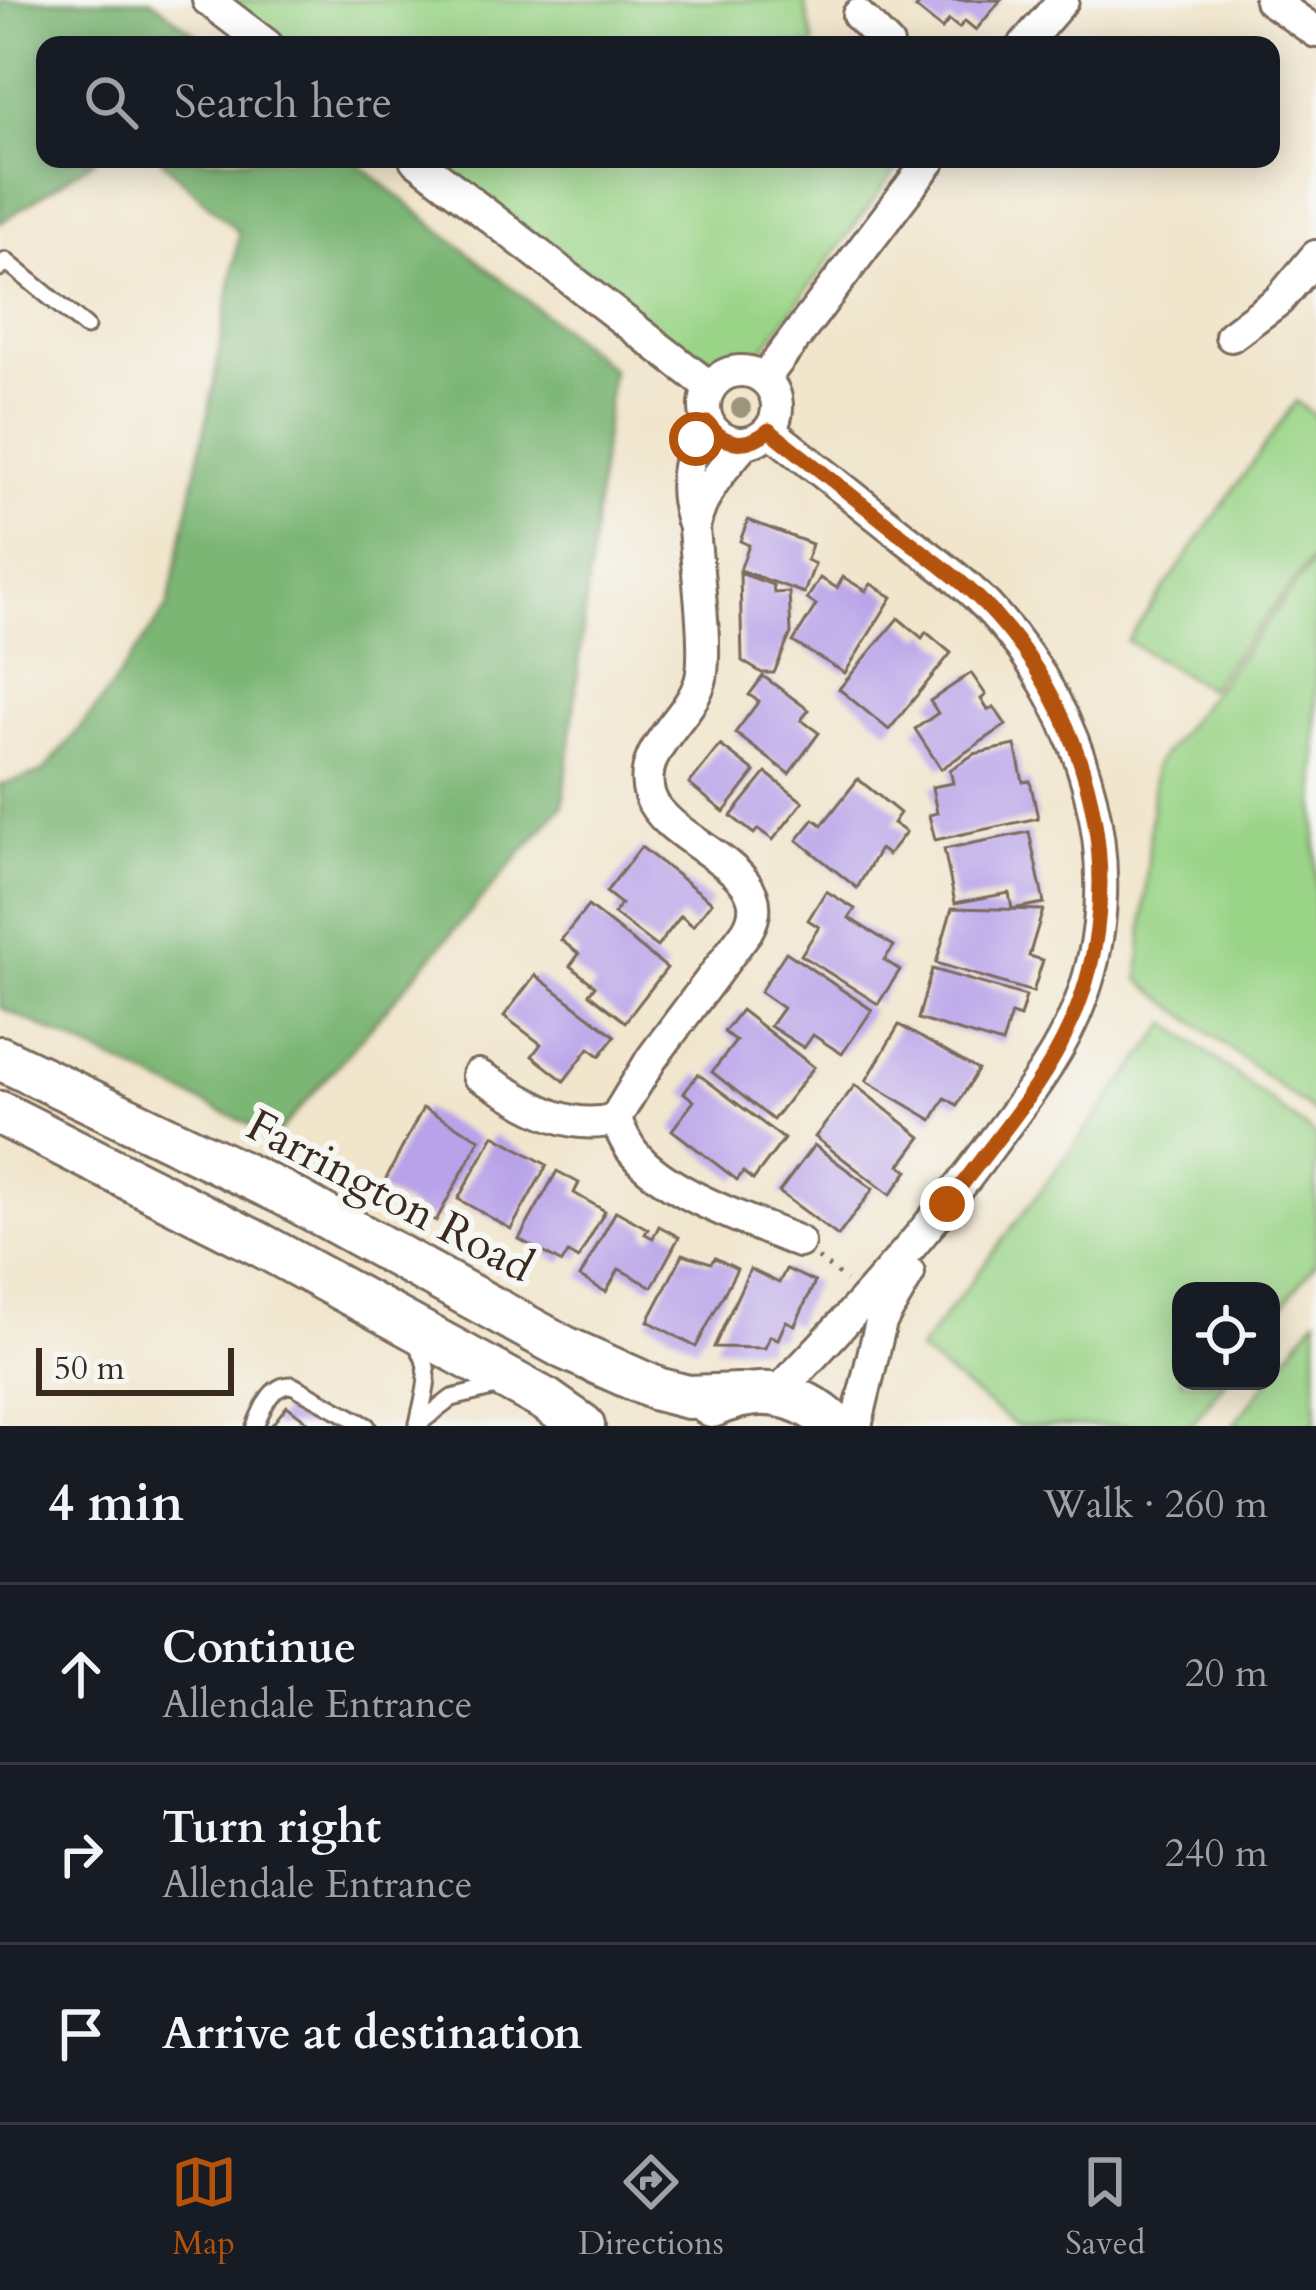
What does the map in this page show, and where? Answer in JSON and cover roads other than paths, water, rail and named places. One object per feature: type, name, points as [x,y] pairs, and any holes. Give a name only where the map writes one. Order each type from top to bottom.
[{"type":"main road","name":"Farrington Road","points":[[0,1058],[283,1193],[584,1356],[657,1389],[688,1397],[758,1394]]},
{"type":"main road","points":[[0,1113],[400,1321],[584,1426]]},
{"type":"main road","points":[[688,1426],[713,1405],[758,1394],[800,1400],[836,1426]]},
{"type":"street","points":[[208,0],[255,36]]},
{"type":"street","points":[[1032,36],[1063,0]]},
{"type":"street","points":[[1270,0],[1316,32]]},
{"type":"street","points":[[858,16],[879,36]]},
{"type":"street","points":[[427,168],[710,387]]},
{"type":"street","points":[[764,379],[924,168]]},
{"type":"street","points":[[1232,336],[1280,300],[1316,256]]},
{"type":"street","points":[[694,527],[714,480],[757,436],[777,404],[764,379],[752,372],[732,371],[710,387],[704,406],[708,423],[724,440],[757,436],[955,577],[996,616],[1052,696],[1080,760],[1094,810],[1100,907],[1093,961],[1062,1043],[947,1204],[866,1303],[758,1394]]},
{"type":"street","points":[[478,1075],[561,1119],[589,1124],[615,1119],[652,1058],[747,931],[755,913],[754,899],[743,879],[659,814],[647,787],[651,760],[694,697],[702,674],[694,527],[686,497],[696,439],[708,423]]},
{"type":"street","points":[[615,1119],[634,1153],[657,1173],[799,1242]]},
{"type":"street","points":[[856,1426],[881,1322],[947,1204]]},
{"type":"lane","points":[[0,268],[7,261],[86,327]]},
{"type":"lane","points":[[400,1321],[424,1356],[430,1379],[418,1424],[452,1397],[516,1384]]},
{"type":"lane","points":[[255,1426],[270,1395],[284,1384],[367,1426]]}]
